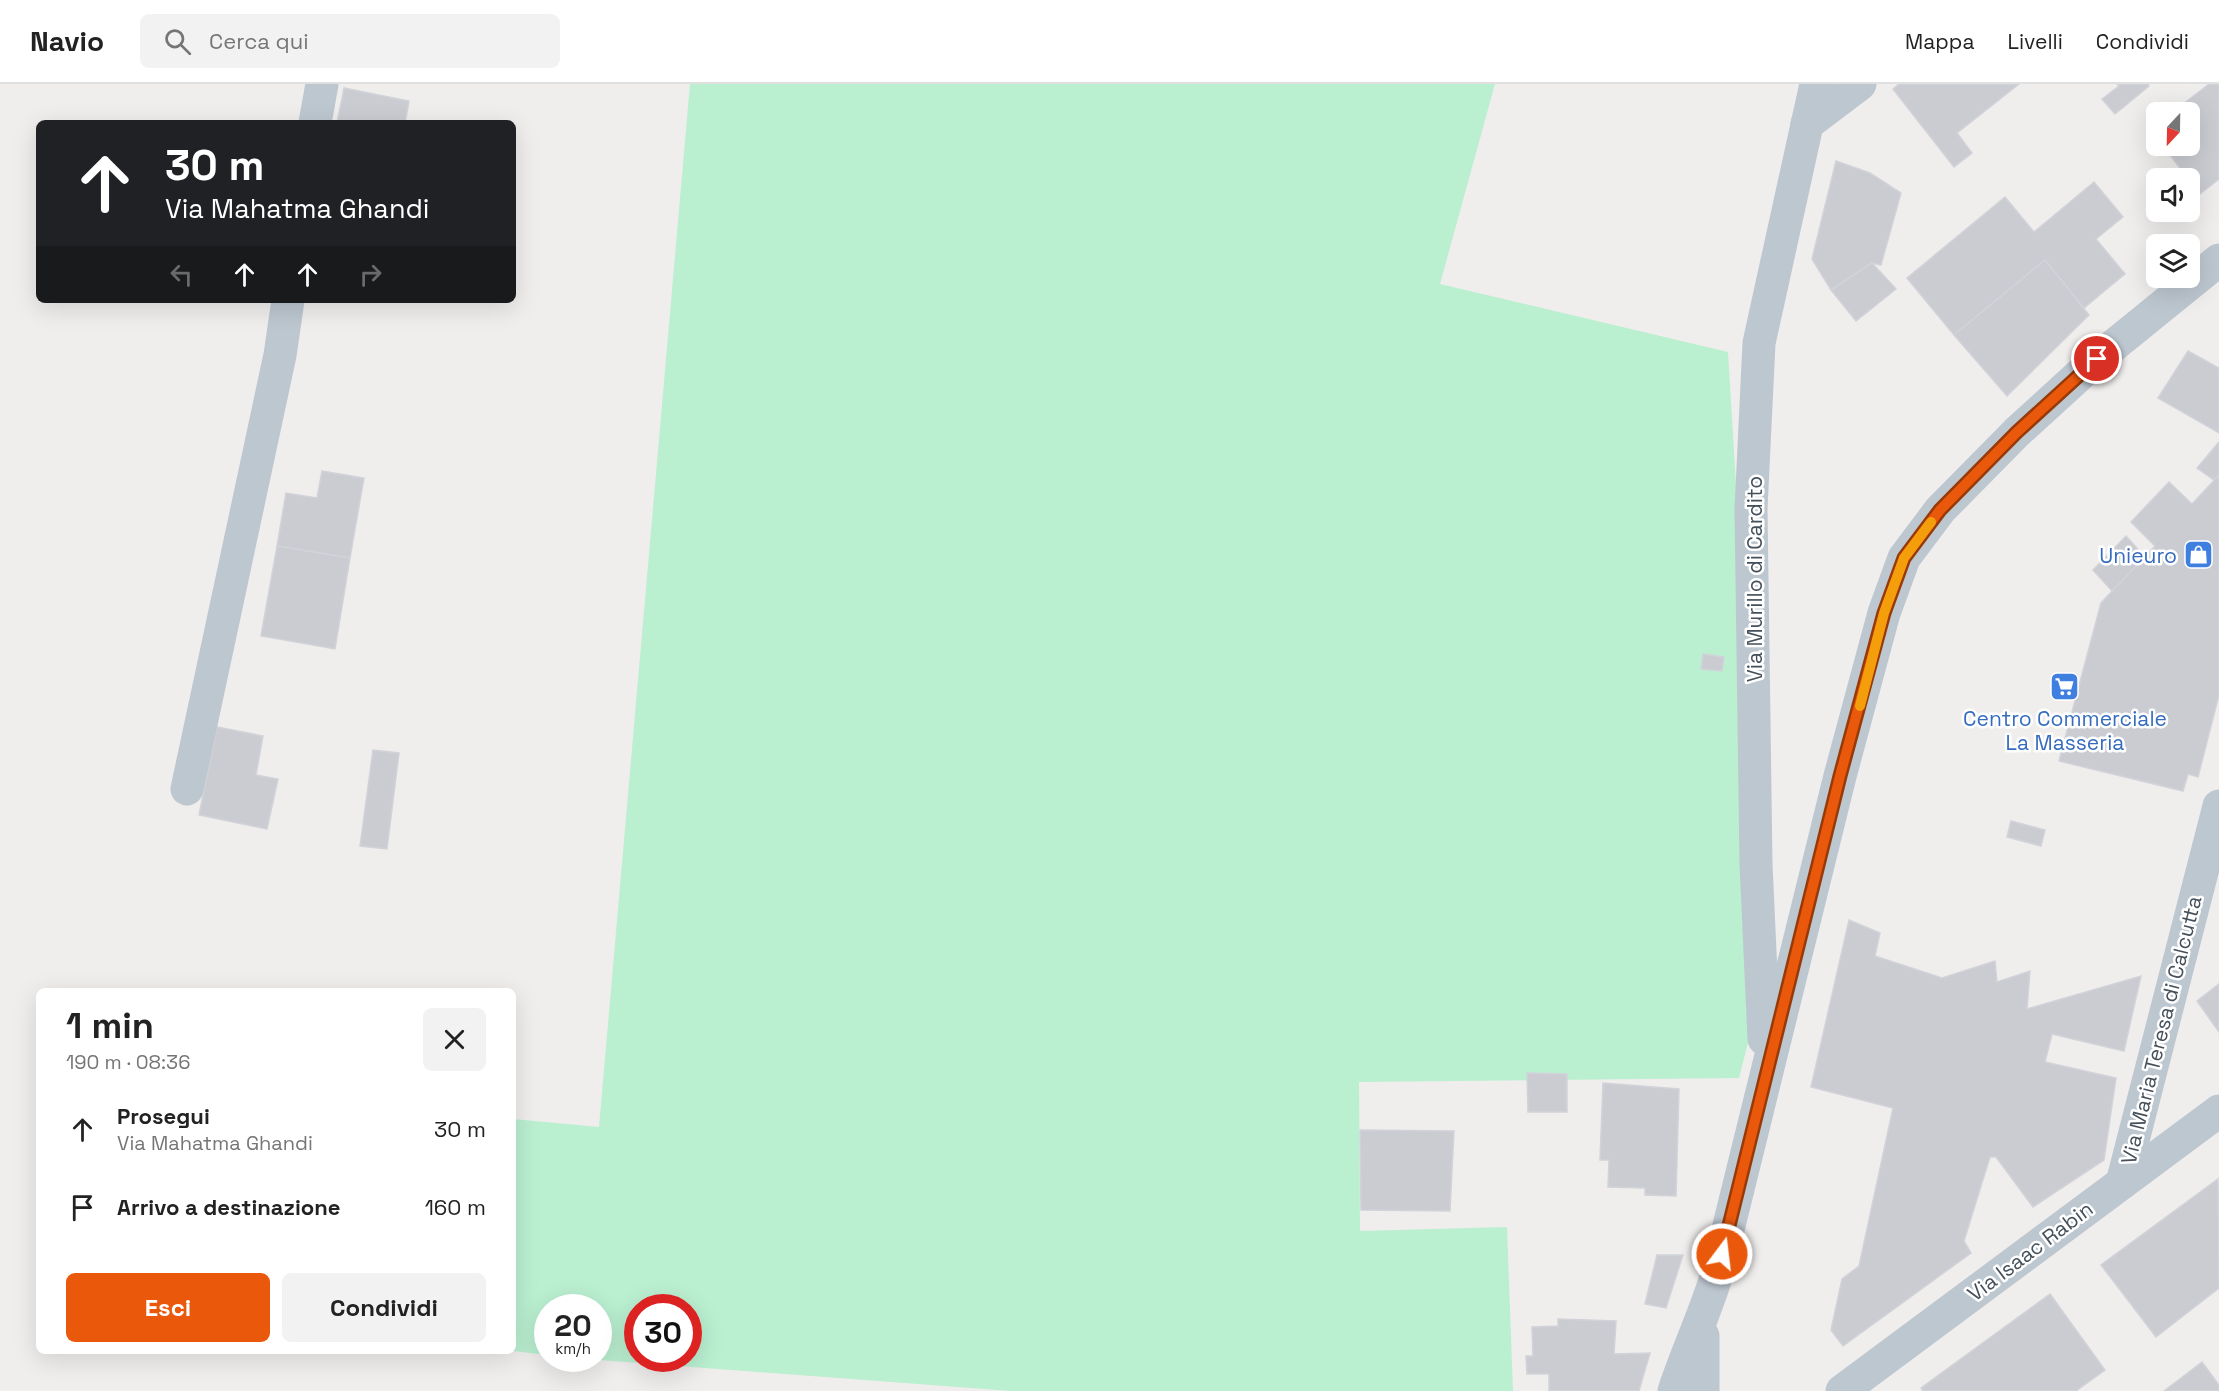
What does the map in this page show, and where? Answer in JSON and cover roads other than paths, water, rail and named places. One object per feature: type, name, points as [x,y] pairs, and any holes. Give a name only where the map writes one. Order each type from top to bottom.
[{"type":"street","points":[[316,120],[322,84]]},
{"type":"street","name":"Via Murillo di Cardito","points":[[1765,1079],[1756,864],[1752,497],[1759,343],[1816,84]]},
{"type":"street","points":[[1807,124],[1860,84]]},
{"type":"street","points":[[1674,1391],[1684,1360],[1702,1322],[1743,1176],[1840,776],[1884,613],[1904,558],[1940,510],[2017,432],[2097,359],[2219,260]]},
{"type":"street","points":[[187,789],[280,355],[288,303]]},
{"type":"street","name":"Via Maria Teresa di Calcutta","points":[[2122,1183],[2219,806]]},
{"type":"street","name":"Via Isaac Rabin","points":[[1842,1391],[2219,1111]]},
{"type":"street","points":[[1702,1322],[1703,1391]]},
{"type":"place","name":"Unieuro","points":[[2198,555]]},
{"type":"place","name":"Centro Commerciale La Masseria","points":[[2065,687]]}]
